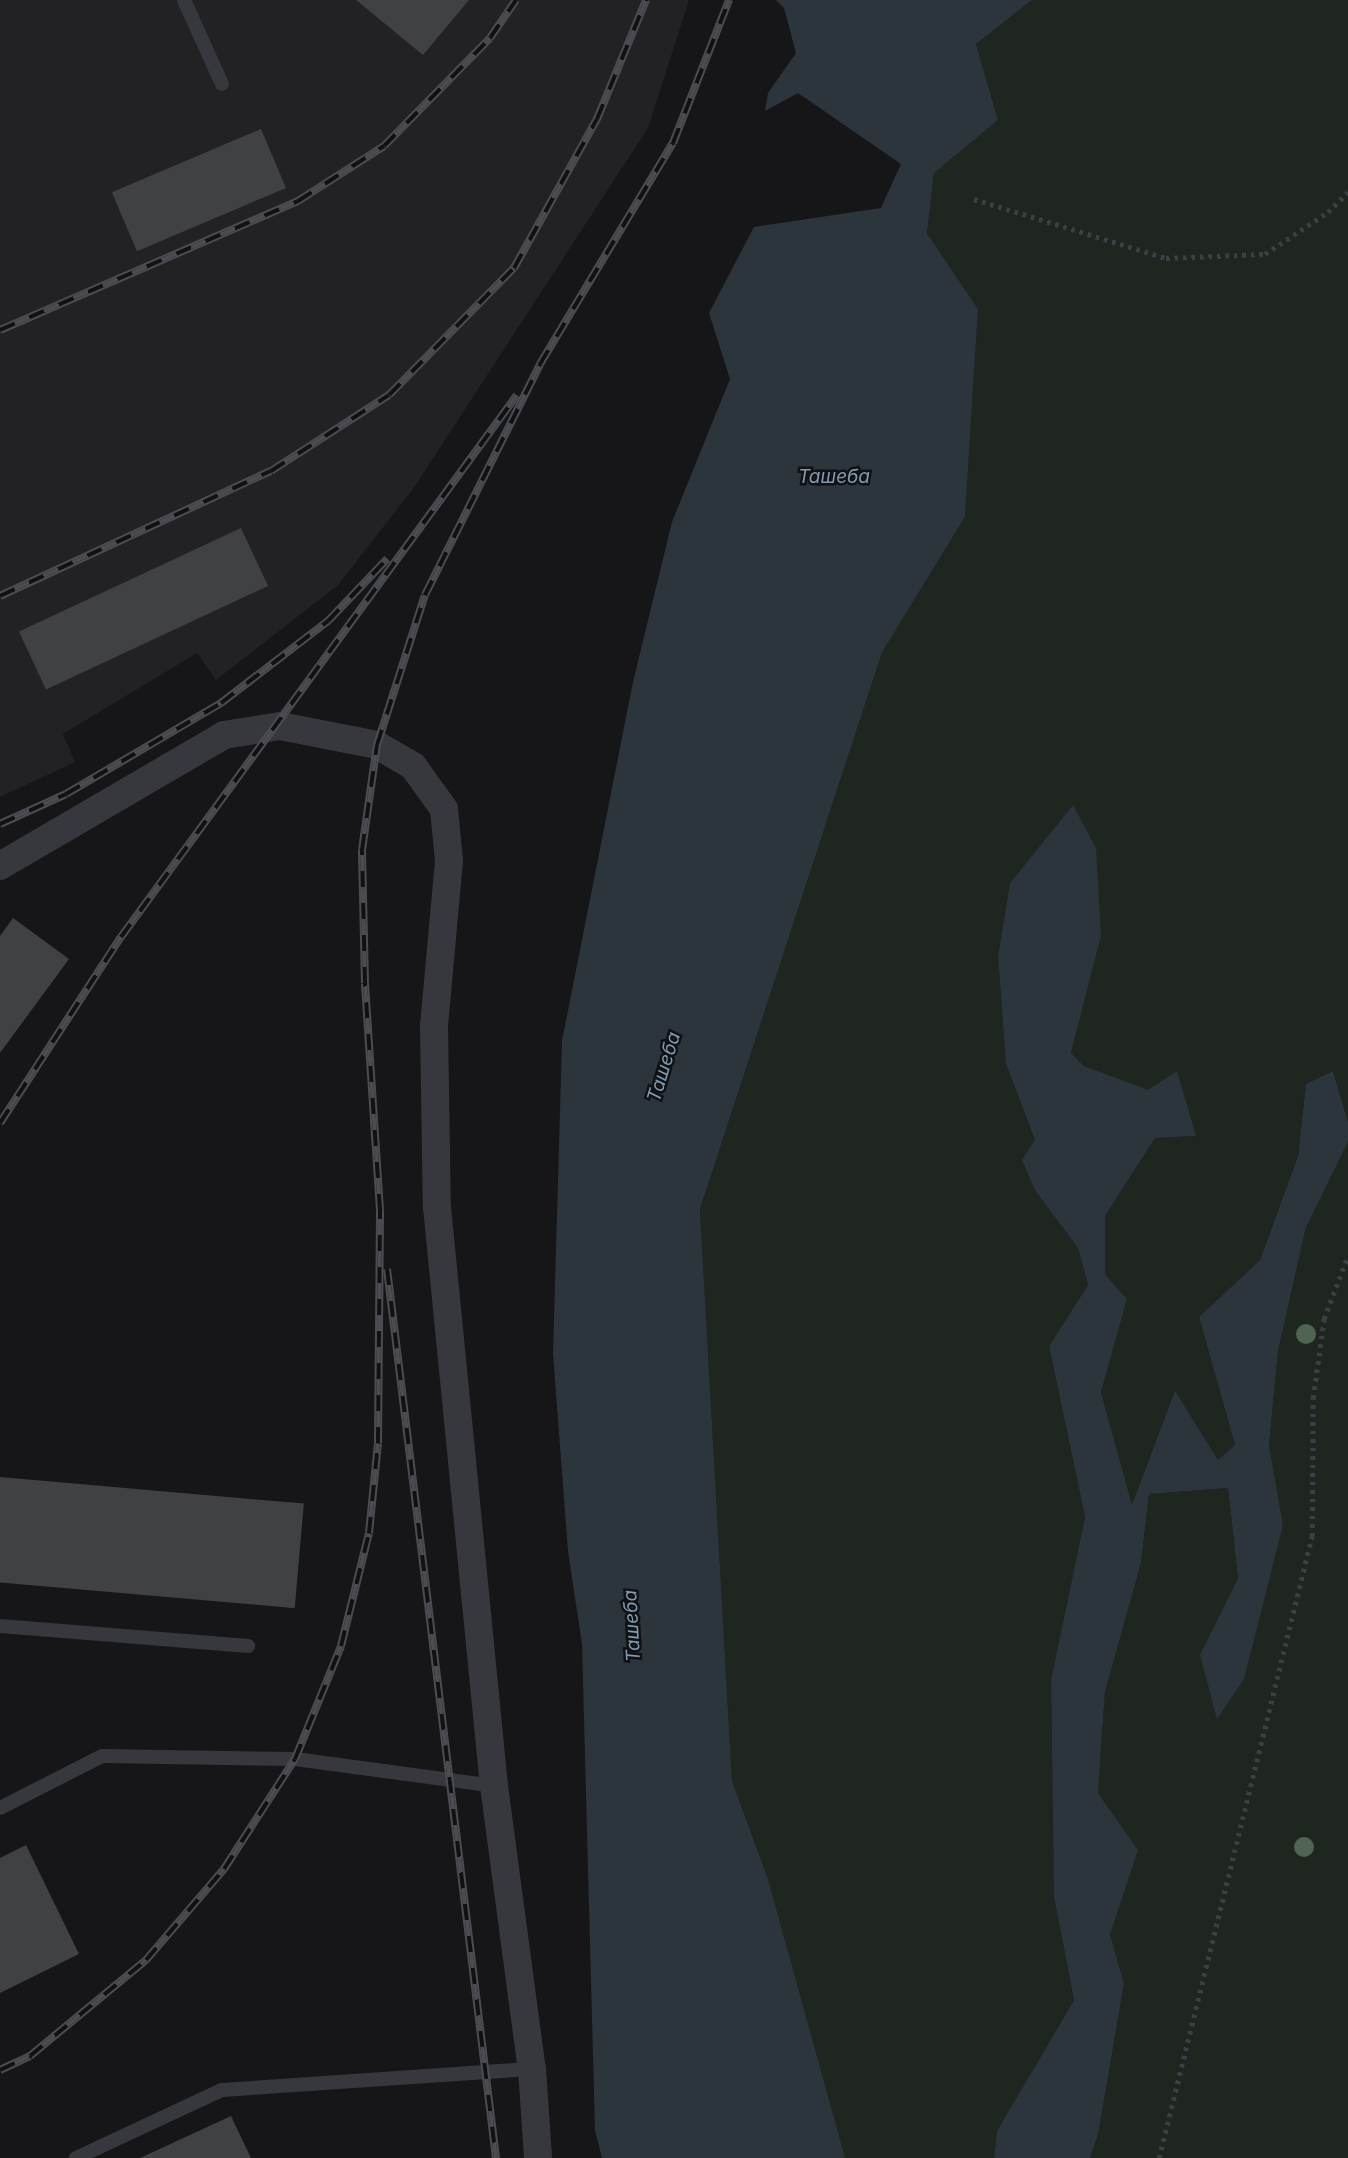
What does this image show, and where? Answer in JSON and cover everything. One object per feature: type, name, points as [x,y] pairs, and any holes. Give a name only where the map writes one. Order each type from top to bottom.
[{"type":"street","points":[[0,866],[224,735],[280,726],[377,745],[413,766],[444,809],[449,861],[434,1026],[437,1208],[495,1786],[532,2069],[538,2158]]},
{"type":"lane","points":[[184,0],[222,84]]},
{"type":"lane","points":[[0,1626],[247,1646]]},
{"type":"lane","points":[[0,1808],[102,1756],[295,1759],[495,1786]]},
{"type":"lane","points":[[76,2158],[222,2090],[532,2069]]},
{"type":"path","points":[[974,199],[1167,258],[1265,254],[1328,212],[1348,192]]},
{"type":"path","points":[[1159,2158],[1312,1536],[1313,1398],[1324,1319],[1348,1255]]},
{"type":"shaded area","points":[[0,0],[689,0],[648,128],[413,489],[338,585],[216,680],[197,653],[63,734],[75,762],[0,797]]},
{"type":"shaded area","points":[[1032,0],[1348,0],[1348,1122],[1333,1071],[1306,1084],[1298,1156],[1260,1260],[1199,1317],[1235,1445],[1218,1461],[1175,1392],[1132,1506],[1101,1391],[1127,1299],[1105,1274],[1105,1216],[1155,1138],[1196,1136],[1148,1091],[1084,1066],[1071,1053],[1101,936],[1073,805],[1010,883],[998,956],[1006,1064],[1035,1140],[1036,1192],[1078,1248],[1088,1285],[1049,1346],[1085,1517],[1051,1680],[1054,1897],[1074,2000],[997,2131],[994,2158],[844,2158],[768,1879],[732,1781],[700,1209],[882,651],[965,517],[978,309],[927,233],[934,173],[998,120],[976,44]]},
{"type":"shaded area","points":[[1348,1142],[1348,2158],[1090,2158],[1124,1983],[1110,1935],[1138,1850],[1098,1793],[1105,1692],[1141,1563],[1149,1494],[1228,1488],[1238,1578],[1200,1655],[1283,1525],[1269,1445],[1278,1351],[1306,1226]]},
{"type":"water","name":"Ташеба","points":[[776,0],[1032,0],[976,44],[998,120],[934,173],[927,233],[978,309],[965,517],[882,652],[700,1209],[732,1781],[768,1879],[845,2158],[602,2158],[595,2130],[582,1644],[568,1551],[553,1354],[562,1041],[633,682],[672,522],[730,379],[709,313],[754,227],[881,208],[901,164],[798,93],[765,111],[768,93],[796,53],[784,8]]},
{"type":"water","points":[[1073,805],[1096,848],[1101,936],[1071,1053],[1084,1066],[1148,1090],[1177,1071],[1196,1136],[1155,1138],[1105,1216],[1105,1274],[1127,1299],[1101,1392],[1132,1505],[1175,1391],[1218,1460],[1235,1445],[1199,1317],[1260,1260],[1298,1156],[1306,1084],[1333,1071],[1348,1122],[1348,1142],[1306,1227],[1278,1351],[1269,1445],[1283,1525],[1244,1679],[1217,1719],[1200,1655],[1238,1578],[1228,1488],[1149,1494],[1141,1563],[1105,1692],[1098,1793],[1138,1850],[1110,1935],[1124,1983],[1098,2134],[1090,2158],[994,2158],[997,2131],[1074,2000],[1054,1897],[1051,1680],[1085,1517],[1049,1346],[1088,1285],[1078,1248],[1036,1192],[1022,1160],[1035,1140],[1006,1064],[998,956],[1010,883]]},
{"type":"building","points":[[356,0],[469,0],[423,55]]},
{"type":"building","points":[[261,129],[286,188],[137,251],[112,192]]},
{"type":"building","points":[[241,528],[268,586],[46,690],[19,632]]},
{"type":"building","points":[[13,918],[69,959],[0,1053],[0,936]]},
{"type":"building","points":[[0,1477],[304,1504],[295,1608],[0,1582]]},
{"type":"building","points":[[26,1845],[79,1954],[0,1993],[0,1858]]},
{"type":"building","points":[[231,2116],[251,2158],[140,2158]]},
{"type":"railway","points":[[0,330],[298,201],[384,146],[490,38],[516,0]]},
{"type":"railway","points":[[0,596],[271,471],[389,395],[514,268],[597,119],[646,0]]},
{"type":"railway","points":[[0,2070],[30,2056],[146,1960],[224,1869],[295,1759],[341,1646],[369,1533],[378,1443],[380,1210],[365,983],[362,850],[377,745],[425,595],[540,364],[673,143],[729,0]]},
{"type":"railway","points":[[0,1123],[121,937],[517,395]]},
{"type":"railway","points":[[0,824],[66,794],[221,703],[328,621],[387,559]]},
{"type":"railway","points":[[387,1269],[496,2158]]}]
